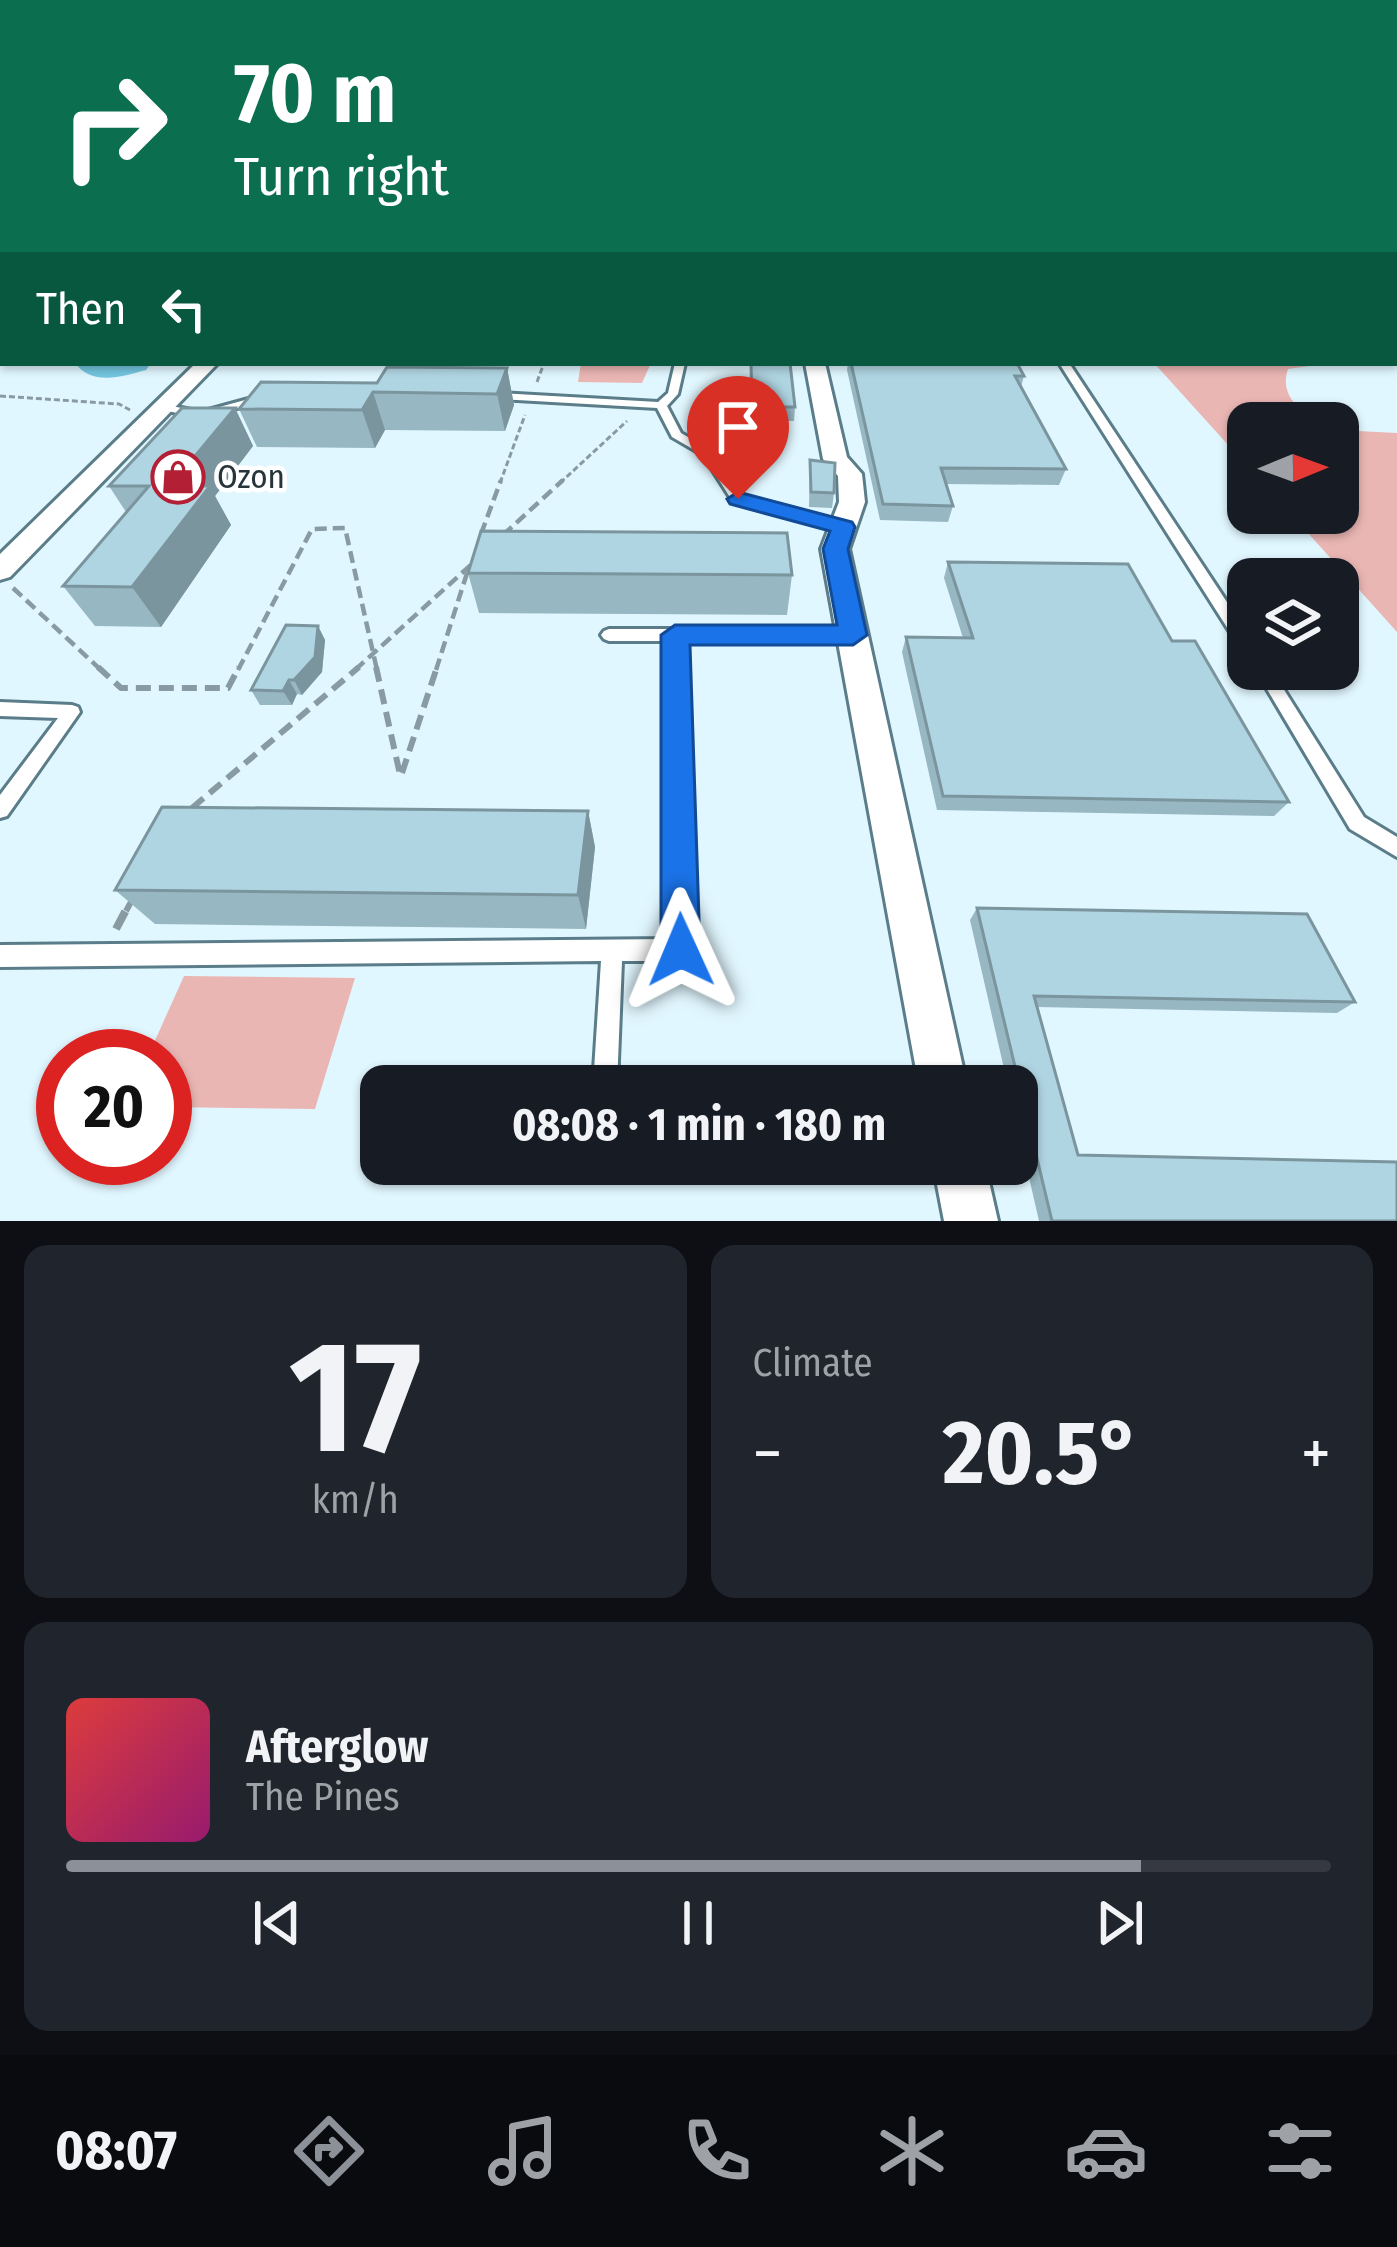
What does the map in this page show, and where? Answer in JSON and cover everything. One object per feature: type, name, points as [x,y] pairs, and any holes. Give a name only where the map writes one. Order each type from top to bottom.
[{"type":"street","points":[[0,573],[205,366]]},
{"type":"street","points":[[816,366],[835,459],[850,474],[852,502],[836,549],[940,1065]]},
{"type":"street","points":[[963,1185],[970,1221]]},
{"type":"lane","points":[[485,396],[661,405],[673,394],[679,366]]},
{"type":"lane","points":[[1066,366],[1227,614]]},
{"type":"lane","points":[[162,407],[201,415],[269,396]]},
{"type":"lane","points":[[661,405],[676,435],[707,453],[738,499],[843,527]]},
{"type":"lane","points":[[609,635],[853,635]]},
{"type":"lane","points":[[0,956],[681,950],[675,635]]},
{"type":"lane","points":[[1275,690],[1358,823],[1397,848]]},
{"type":"lane","points":[[0,709],[72,712],[0,810]]},
{"type":"lane","points":[[606,1065],[612,951]]},
{"type":"path","points":[[0,573],[121,688],[228,688],[312,529],[345,527],[400,779],[543,366]]},
{"type":"path","points":[[0,396],[127,406],[135,437]]},
{"type":"path","points":[[177,820],[373,655],[645,405]]},
{"type":"path","points":[[99,958],[132,899]]},
{"type":"shaded area","points":[[581,366],[650,366],[642,383],[578,382]]},
{"type":"shaded area","points":[[1157,366],[1310,366],[1288,369],[1289,395],[1294,402],[1227,402],[1227,444]]},
{"type":"shaded area","points":[[1359,431],[1397,433],[1397,632],[1359,590],[1359,558],[1330,558],[1309,534],[1359,534]]},
{"type":"shaded area","points":[[184,976],[355,978],[315,1109],[192,1107],[192,1029],[160,1029]]},
{"type":"building","points":[[751,366],[790,366],[795,407],[752,407]]},
{"type":"building","points":[[852,366],[1019,366],[1024,376],[1015,376],[1066,469],[941,468],[953,506],[883,504]]},
{"type":"building","points":[[387,367],[507,368],[497,394],[373,392],[362,410],[239,409],[261,382],[377,383]]},
{"type":"building","points":[[182,408],[235,408],[171,485],[210,486],[132,587],[63,586],[149,486],[109,486]]},
{"type":"building","points":[[810,460],[835,463],[834,493],[811,492]]},
{"type":"building","points":[[481,531],[787,533],[792,575],[468,573]]},
{"type":"building","points":[[948,562],[1128,564],[1172,641],[1195,641],[1289,802],[943,796],[906,637],[973,638]]},
{"type":"building","points":[[286,625],[318,626],[315,657],[283,691],[251,690]]},
{"type":"building","points":[[162,807],[588,811],[578,895],[115,890]]},
{"type":"building","points":[[977,908],[1307,914],[1355,1002],[1034,996],[1078,1155],[1397,1162],[1397,1221],[1052,1221],[1038,1163],[1038,1065],[1015,1065]]},
{"type":"waterway","points":[[96,366],[112,366]]},
{"type":"place","name":"Ozon","points":[[178,477]]},
{"type":"route","points":[[681,950],[675,635],[853,635],[836,549],[843,527],[738,499]]}]
